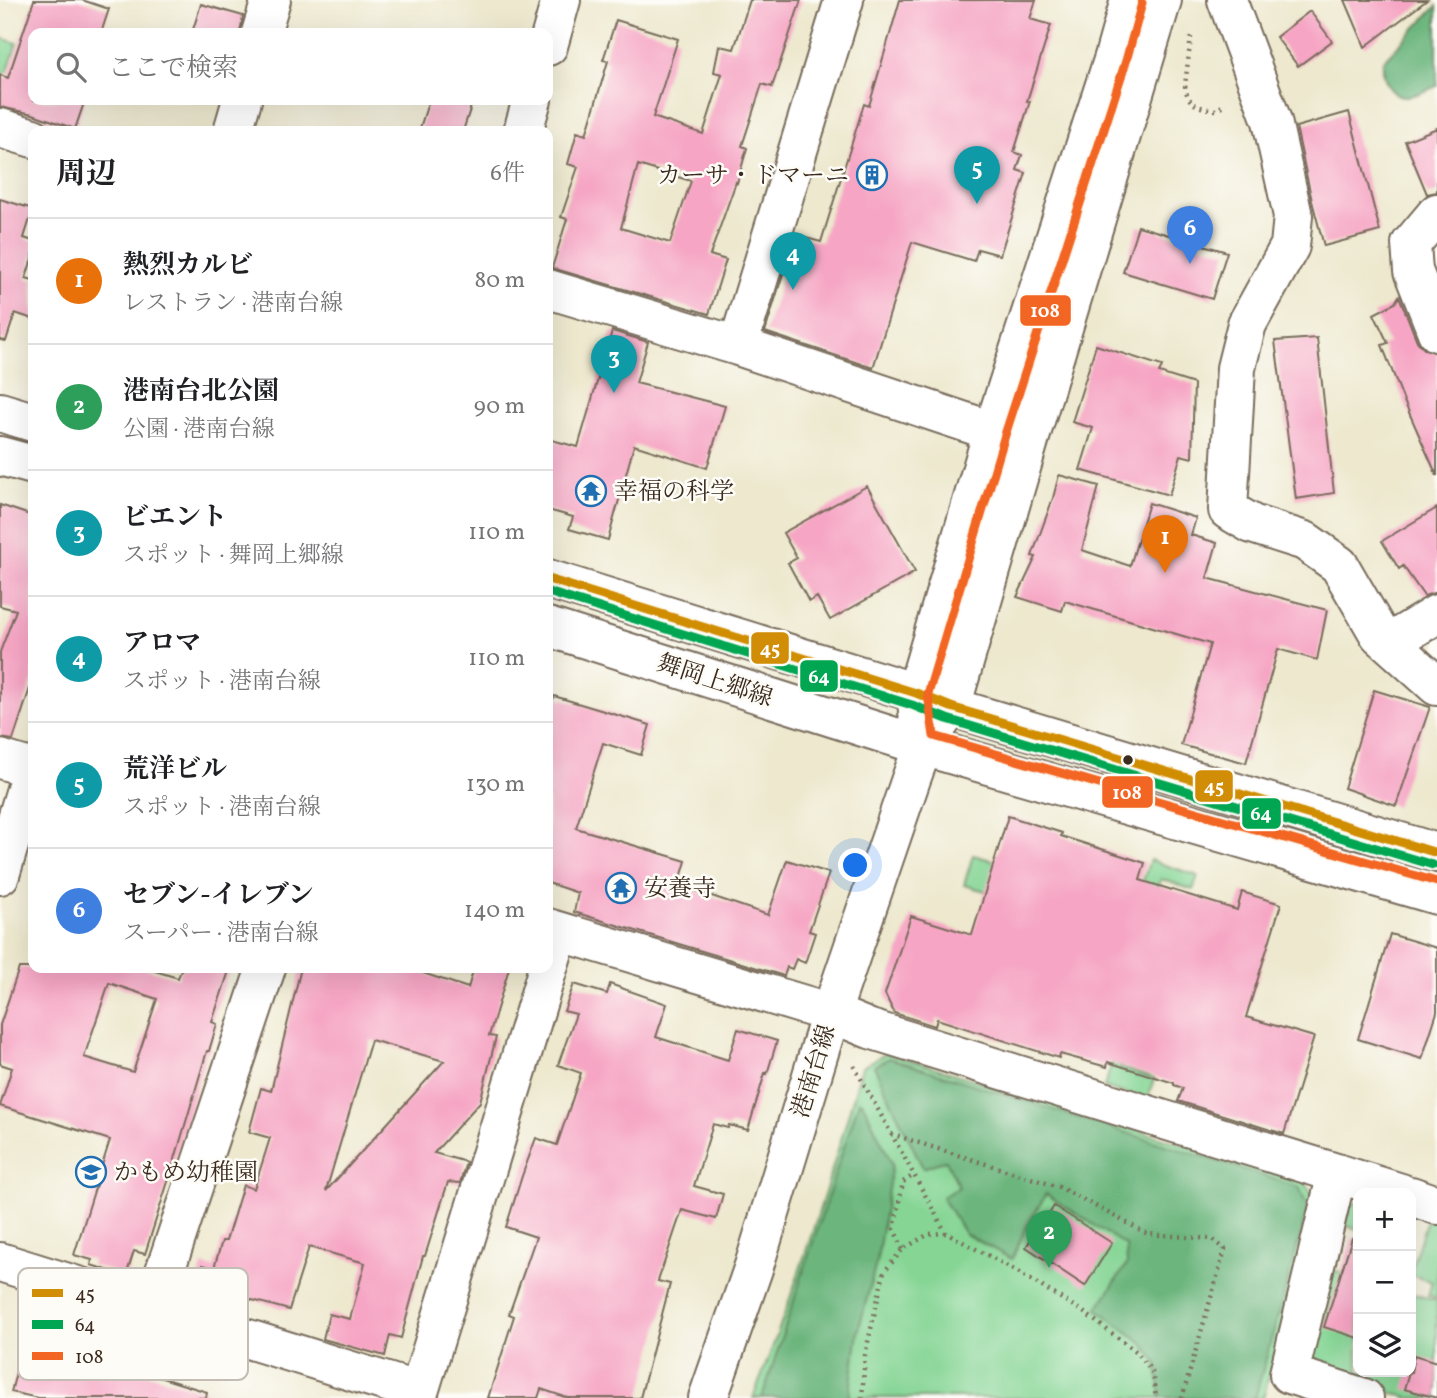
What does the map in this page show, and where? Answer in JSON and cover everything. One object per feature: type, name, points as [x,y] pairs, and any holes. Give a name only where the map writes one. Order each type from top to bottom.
[{"type":"street","points":[[263,28],[271,0]]},
{"type":"street","points":[[553,28],[561,0]]},
{"type":"street","points":[[738,346],[844,0]]},
{"type":"street","points":[[1011,437],[1130,0]]},
{"type":"street","points":[[1011,437],[1162,0]]},
{"type":"street","points":[[1227,0],[1272,121],[1293,216],[1290,246],[1247,324],[1236,368],[1228,510],[1252,524],[1305,541],[1339,565],[1379,634],[1437,686]]},
{"type":"street","points":[[234,126],[241,105]]},
{"type":"street","points":[[524,126],[531,105]]},
{"type":"street","points":[[0,128],[28,136]]},
{"type":"street","points":[[1437,213],[1411,244],[1413,271],[1437,332]]},
{"type":"street","points":[[553,290],[738,346],[1011,437]]},
{"type":"street","points":[[0,412],[28,420]]},
{"type":"street","name":"港南台線","points":[[708,1398],[754,1266],[831,1013],[923,746],[933,700],[1011,437]]},
{"type":"street","points":[[0,456],[28,464]]},
{"type":"street","name":"舞岡上郷線","points":[[553,581],[933,700],[1437,853]]},
{"type":"street","points":[[1389,643],[1437,614]]},
{"type":"street","name":"舞岡上郷線","points":[[553,629],[923,746],[1437,895]]},
{"type":"street","points":[[0,759],[28,767]]},
{"type":"street","points":[[0,875],[28,784]]},
{"type":"street","points":[[553,930],[831,1013],[870,1029],[1385,1188]]},
{"type":"street","points":[[166,1268],[264,973]]},
{"type":"street","points":[[248,1341],[418,1395],[541,973]]},
{"type":"street","points":[[1337,1173],[1289,1374],[1364,1398]]},
{"type":"street","points":[[1416,1198],[1437,1205]]},
{"type":"street","points":[[0,1262],[19,1268]]},
{"type":"path","points":[[1191,28],[1185,85],[1188,97],[1200,108],[1217,110],[1228,102]]},
{"type":"path","points":[[855,1066],[946,1233]]},
{"type":"path","points":[[891,1134],[1059,1187],[1147,1234],[1212,1240],[1225,1250],[1182,1398]]},
{"type":"path","points":[[903,1250],[894,1229],[903,1182],[914,1175]]},
{"type":"path","points":[[862,1398],[865,1355],[884,1272],[903,1250],[929,1234],[946,1233],[1083,1311],[1138,1353],[1152,1372],[1156,1398]]},
{"type":"green space","points":[[1437,6],[1437,86],[1421,93],[1398,95],[1387,83],[1383,61]]},
{"type":"green space","points":[[0,38],[17,43],[7,73],[0,71]]},
{"type":"green space","points":[[973,855],[998,862],[989,892],[964,885]]},
{"type":"green space","points":[[1150,860],[1198,876],[1193,890],[1161,879],[1155,898],[1113,969]]},
{"type":"green space","points":[[887,1053],[1305,1182],[1316,1202],[1263,1398],[753,1398],[812,1234],[862,1067]]},
{"type":"green space","points":[[1114,1057],[1122,1060],[1120,1068],[1154,1079],[1147,1100],[1104,1087]]},
{"type":"green space","points":[[889,1058],[1299,1187],[1308,1208],[1255,1398],[1161,1398],[1157,1363],[1144,1344],[1097,1309],[1127,1264],[1126,1246],[1046,1194],[1012,1259],[965,1234],[942,1197],[959,1187],[946,1160],[923,1168],[874,1066]]},
{"type":"green space","points":[[859,1101],[863,1103],[892,1164],[877,1260],[858,1332],[849,1398],[762,1398]]},
{"type":"green space","points":[[1353,1204],[1353,1228],[1344,1225]]},
{"type":"green space","points":[[1427,1219],[1437,1222],[1437,1298],[1428,1295],[1432,1282],[1416,1277],[1416,1253]]},
{"type":"green space","points":[[1333,1270],[1353,1276],[1353,1377],[1416,1377],[1416,1295],[1437,1301],[1437,1398],[1409,1398],[1313,1369],[1308,1353]]},
{"type":"building","points":[[34,0],[82,0],[109,9],[103,28],[28,28],[28,105],[83,105],[76,126],[67,126],[33,114],[0,107],[0,75],[8,78]]},
{"type":"building","points":[[750,0],[801,0],[772,87],[762,84],[742,146],[747,148],[737,183],[710,255],[726,260],[709,314],[553,268],[567,219],[561,217],[578,167],[568,164],[577,132],[586,135],[608,61],[603,60],[616,20],[678,39],[653,117],[703,134],[722,74],[714,72],[719,46],[734,49]],"holes":[[[638,165],[691,181],[670,243],[621,228]]]},
{"type":"building","points":[[900,0],[1036,0],[1030,19],[1051,25],[1014,152],[1022,155],[1017,170],[1026,173],[1000,255],[978,249],[974,261],[912,242],[873,368],[765,332],[795,235],[821,242],[864,104],[869,106]]},
{"type":"building","points":[[1345,0],[1427,0],[1365,47]]},
{"type":"building","points":[[201,4],[243,16],[241,28],[194,28]]},
{"type":"building","points":[[1310,11],[1332,41],[1298,66],[1276,37]]},
{"type":"building","points":[[427,105],[471,105],[465,126],[421,126]]},
{"type":"building","points":[[1349,112],[1380,231],[1324,246],[1296,127]]},
{"type":"building","points":[[1437,128],[1437,192],[1427,194],[1405,141]]},
{"type":"building","points":[[0,199],[28,207],[28,225],[24,238],[28,239],[28,317],[15,313],[6,341],[0,340]]},
{"type":"building","points":[[1138,226],[1227,252],[1212,299],[1123,272]]},
{"type":"building","points":[[1399,296],[1417,341],[1424,349],[1437,353],[1437,476],[1382,345],[1388,343],[1374,314],[1395,303]]},
{"type":"building","points":[[612,331],[648,342],[636,383],[725,406],[707,468],[634,445],[608,540],[569,529],[573,517],[553,511],[553,440],[578,447]]},
{"type":"building","points":[[1317,338],[1334,493],[1296,499],[1275,341]]},
{"type":"building","points":[[1096,345],[1162,366],[1159,373],[1194,384],[1192,458],[1181,455],[1169,495],[1080,470],[1093,428],[1072,422]]},
{"type":"building","points":[[1059,475],[1099,486],[1082,550],[1130,566],[1149,503],[1196,518],[1191,535],[1217,543],[1207,578],[1327,610],[1317,660],[1278,649],[1246,763],[1181,745],[1210,644],[1065,601],[1062,611],[1017,597],[1036,557],[1032,556]]},
{"type":"building","points":[[867,486],[915,572],[830,620],[817,597],[809,602],[788,563],[797,558],[783,533]]},
{"type":"building","points":[[0,505],[28,514],[28,694],[13,740],[0,738],[0,652],[16,610],[0,606]]},
{"type":"building","points":[[1437,508],[1437,592],[1424,596],[1403,566],[1399,569],[1382,541]]},
{"type":"building","points":[[1374,690],[1430,707],[1396,806],[1344,788]]},
{"type":"building","points":[[554,696],[650,725],[641,755],[603,743],[576,828],[686,861],[679,885],[768,915],[787,860],[829,873],[809,931],[815,933],[805,963],[796,959],[792,969],[787,967],[784,976],[574,912],[578,893],[553,885]]},
{"type":"building","points":[[1008,816],[1145,863],[1140,880],[1237,910],[1242,892],[1281,904],[1246,1017],[1314,1037],[1284,1134],[1178,1101],[1183,1088],[1108,1062],[1107,1067],[1060,1054],[1059,1058],[937,1019],[935,1026],[894,1013],[885,994],[911,916],[972,935]]},
{"type":"building","points":[[1390,934],[1437,948],[1437,1012],[1422,1059],[1358,1039]]},
{"type":"building","points":[[19,968],[28,968],[28,973],[162,973],[178,978],[180,973],[228,973],[212,1022],[217,1024],[209,1051],[145,1254],[134,1251],[129,1268],[101,1268],[91,1265],[92,1260],[74,1255],[110,1140],[0,1106],[12,1068],[0,1064],[0,1025]],"holes":[[[109,983],[157,999],[133,1072],[84,1057]]]},
{"type":"building","points":[[300,973],[423,973],[468,988],[472,973],[508,973],[489,1036],[496,1037],[480,1102],[434,1153],[466,1162],[460,1183],[448,1182],[423,1256],[401,1338],[390,1335],[385,1356],[323,1339],[329,1314],[350,1319],[365,1263],[309,1247],[289,1310],[248,1299],[248,1268],[214,1268],[222,1241],[226,1241],[243,1185],[254,1189],[270,1138],[249,1132],[261,1088],[271,1091]],"holes":[[[371,1040],[444,1061],[326,1191]]]},
{"type":"building","points":[[574,984],[607,994],[610,984],[667,1004],[656,1037],[728,1060],[738,1029],[777,1041],[748,1130],[713,1124],[694,1186],[723,1194],[716,1219],[682,1210],[658,1281],[670,1284],[640,1398],[568,1398],[541,1389],[538,1398],[488,1398],[514,1316],[509,1314],[536,1237],[506,1227],[536,1138],[557,1145],[581,1073],[558,1065],[576,1014],[564,1011]]},
{"type":"building","points":[[1054,1206],[1112,1243],[1085,1286],[1026,1247]]},
{"type":"building","points":[[1352,1238],[1353,1238],[1353,1336],[1324,1327]]},
{"type":"building","points":[[1416,1356],[1437,1362],[1437,1398],[1404,1389],[1408,1377],[1416,1377]]},
{"type":"building","points":[[18,1365],[18,1380],[168,1380],[207,1392],[206,1398],[38,1398],[11,1392]]},
{"type":"transit line","name":"108","points":[[1142,3],[1126,61],[1005,435],[928,694],[934,736],[1437,882]]},
{"type":"transit line","name":"45","points":[[553,581],[916,693],[951,707],[1437,853]]},
{"type":"transit line","name":"64","points":[[553,594],[912,705],[947,719],[1433,865]]},
{"type":"place","name":"カーサ・ドマーニ","points":[[872,175]]},
{"type":"place","name":"荒洋ビル","points":[[977,204]]},
{"type":"place","name":"セブン-イレブン","points":[[1190,264]]},
{"type":"place","name":"アロマ","points":[[793,290]]},
{"type":"place","name":"ビエント","points":[[614,393]]},
{"type":"place","name":"幸福の科学","points":[[591,491]]},
{"type":"place","name":"熱烈カルビ","points":[[1165,573]]},
{"type":"place","name":"安養寺","points":[[621,888]]},
{"type":"place","name":"かもめ幼稚園","points":[[91,1172]]},
{"type":"place","name":"港南台北公園","points":[[1049,1268]]}]
